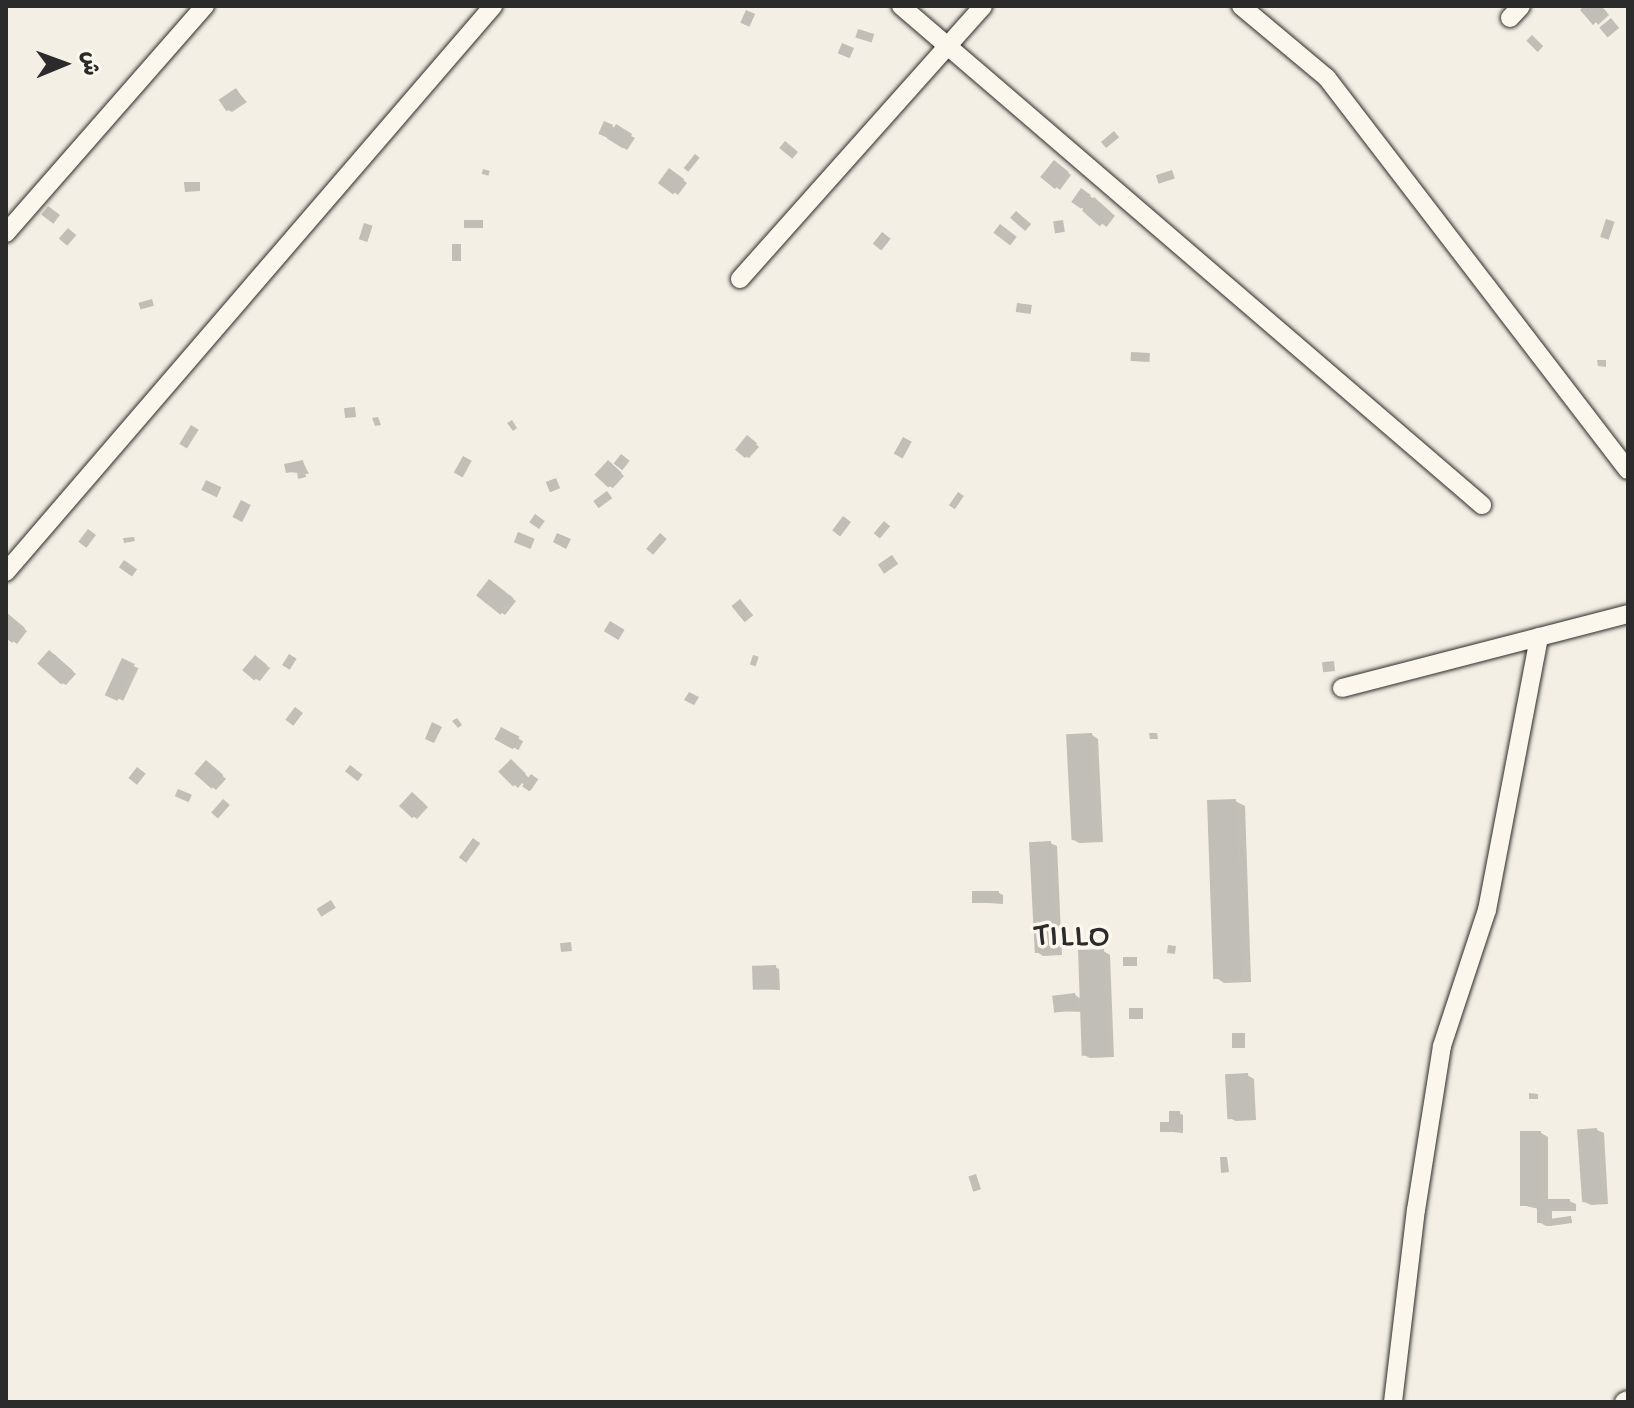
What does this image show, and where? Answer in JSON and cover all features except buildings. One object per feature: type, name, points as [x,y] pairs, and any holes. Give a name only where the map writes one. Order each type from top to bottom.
[{"type":"street","points":[[6,233],[205,6]]},
{"type":"street","points":[[6,572],[493,6]]},
{"type":"street","points":[[901,6],[1482,505]]},
{"type":"street","points":[[740,279],[983,6]]},
{"type":"street","points":[[1241,6],[1327,78],[1628,470]]},
{"type":"street","points":[[1342,688],[1628,614]]},
{"type":"street","points":[[1393,1402],[1416,1210],[1442,1046],[1487,910],[1539,637]]},
{"type":"district","name":"TILLO","points":[[1073,939]]}]
